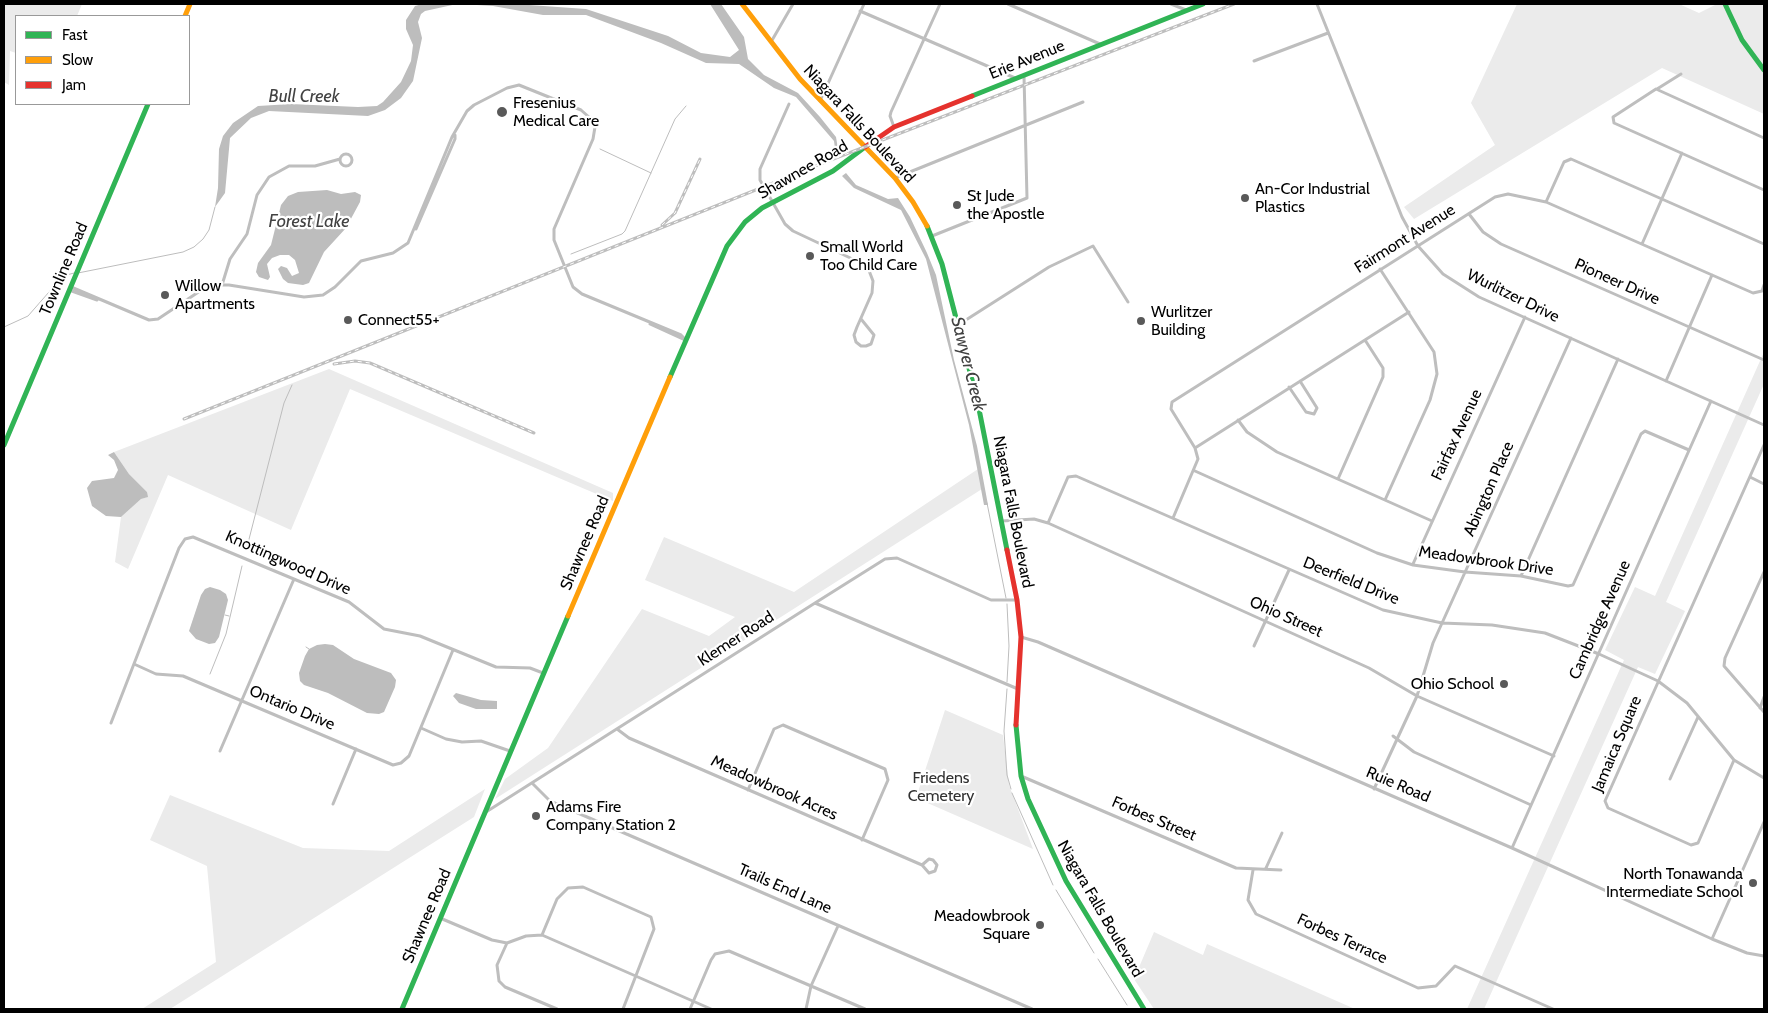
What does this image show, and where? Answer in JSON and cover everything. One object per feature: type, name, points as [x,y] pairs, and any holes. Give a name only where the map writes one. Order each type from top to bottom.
[{"type":"main road","name":"Niagara Falls Boulevard","points":[[742,4],[820,102],[895,178],[913,202],[932,236],[942,264],[982,420],[1018,600],[1021,637],[1016,735],[1021,776],[1028,799],[1066,881],[1144,1009]]},
{"type":"main road","name":"Erie Avenue","points":[[865,147],[894,127],[1203,4]]},
{"type":"main road","points":[[1725,4],[1742,40],[1764,70]]},
{"type":"main road","name":"Townline Road","points":[[4,444],[148,105]]},
{"type":"main road","name":"Shawnee Road","points":[[402,1009],[543,673],[727,246],[745,222],[772,202],[833,171],[865,147]]},
{"type":"street","points":[[771,42],[793,4]]},
{"type":"street","points":[[820,102],[864,4]]},
{"type":"street","points":[[894,127],[890,116],[940,4]]},
{"type":"street","points":[[1008,4],[1101,44]]},
{"type":"street","points":[[1171,4],[1186,10]]},
{"type":"street","name":"Wurlitzer Drive","points":[[1316,4],[1402,217],[1418,246],[1443,274],[1479,297],[1764,425]]},
{"type":"street","points":[[860,11],[1015,78]]},
{"type":"street","points":[[1254,60],[1328,32]]},
{"type":"street","points":[[1681,74],[1613,117],[1614,123],[1764,190]]},
{"type":"street","points":[[932,236],[1027,198],[1024,75]]},
{"type":"street","points":[[70,288],[142,319],[154,320],[200,291],[222,285],[304,297],[323,295],[335,287],[362,261],[399,251],[408,243],[445,154],[470,107],[515,86],[524,86],[588,114],[594,124],[595,136],[554,225],[554,240],[576,290],[679,339],[686,340]]},
{"type":"street","points":[[1656,89],[1764,138]]},
{"type":"street","points":[[895,178],[1083,102]]},
{"type":"street","points":[[789,104],[759,173],[760,180],[785,224],[793,231],[868,268],[873,286],[854,335],[856,342],[866,346],[871,344],[874,335],[861,319]]},
{"type":"street","points":[[1642,244],[1682,153]]},
{"type":"street","points":[[1546,202],[1564,162],[1571,158],[1764,244]]},
{"type":"street","points":[[222,285],[230,259],[247,234],[257,195],[269,177],[289,166],[315,166],[340,159]]},
{"type":"street","name":"Fairmont Avenue","points":[[1195,448],[1171,409],[1172,402],[1495,197],[1508,194],[1546,202],[1753,293],[1762,291],[1764,285]]},
{"type":"street","name":"Pioneer Drive","points":[[1469,214],[1483,232],[1500,244],[1764,360]]},
{"type":"street","points":[[958,324],[1049,267],[1093,246],[1128,302]]},
{"type":"street","points":[[1380,269],[1434,352],[1437,374],[1430,400],[1385,500]]},
{"type":"street","points":[[1666,381],[1712,275]]},
{"type":"street","points":[[1173,518],[1195,471],[1198,459],[1195,448],[1409,312]]},
{"type":"street","name":"Fairfax Avenue","points":[[1412,565],[1525,317]]},
{"type":"street","name":"Abington Place","points":[[1374,789],[1417,696],[1433,644],[1442,623],[1572,338]]},
{"type":"street","points":[[1338,478],[1383,377],[1384,368],[1365,340]]},
{"type":"street","points":[[1521,576],[1618,359]]},
{"type":"street","points":[[1289,387],[1306,412],[1314,414],[1317,408],[1300,380]]},
{"type":"street","name":"Cambridge Avenue","points":[[1512,848],[1711,401]]},
{"type":"street","points":[[1238,420],[1247,432],[1262,444],[1432,521]]},
{"type":"street","name":"Meadowbrook Drive","points":[[1195,471],[1377,553],[1412,565],[1465,572],[1521,576],[1568,586],[1573,585],[1641,434],[1645,431],[1689,450]]},
{"type":"street","name":"Jamaica Square","points":[[1734,760],[1698,843],[1690,846],[1608,808],[1605,801],[1764,445]]},
{"type":"street","name":"Deerfield Drive","points":[[1048,523],[1068,477],[1076,476],[1383,610],[1442,623],[1492,625],[1545,633],[1599,654],[1658,681],[1687,704],[1734,760],[1764,778]]},
{"type":"street","points":[[1750,477],[1764,484]]},
{"type":"street","name":"Ohio Street","points":[[1002,521],[1034,520],[1048,523],[1369,668],[1417,696],[1554,756]]},
{"type":"street","name":"Knottingwood Drive","points":[[134,664],[179,548],[188,538],[199,538],[349,602],[384,629],[420,636],[496,666],[530,668],[543,673]]},
{"type":"street","name":"Klemer Road","points":[[484,813],[885,558],[897,558],[991,600],[1018,600]]},
{"type":"street","points":[[1254,646],[1289,570]]},
{"type":"street","points":[[1764,572],[1725,658],[1724,666],[1764,712]]},
{"type":"street","points":[[220,751],[294,579]]},
{"type":"street","points":[[815,603],[1019,690]]},
{"type":"street","name":"Ruie Road","points":[[1021,637],[1038,642],[1512,848],[1712,939],[1747,954],[1764,956]]},
{"type":"street","name":"Ontario Drive","points":[[134,664],[156,674],[183,676],[393,765],[402,763],[409,756],[453,650]]},
{"type":"street","points":[[111,723],[134,664]]},
{"type":"street","points":[[1760,708],[1764,697]]},
{"type":"street","points":[[1670,779],[1698,716]]},
{"type":"street","points":[[748,790],[774,729],[783,725],[869,762],[885,770],[888,780],[862,840]]},
{"type":"street","points":[[421,728],[446,739],[462,742],[481,741],[510,751]]},
{"type":"street","name":"Meadowbrook Acres","points":[[617,729],[628,738],[922,865],[929,873],[935,871],[938,864],[933,860],[929,860],[922,865]]},
{"type":"street","points":[[1393,736],[1414,752],[1531,805]]},
{"type":"street","points":[[333,804],[356,749]]},
{"type":"street","name":"Forbes Street","points":[[1021,776],[1236,868],[1281,870]]},
{"type":"street","name":"Trails End Lane","points":[[532,783],[550,801],[1032,1009]]},
{"type":"street","points":[[1712,939],[1764,822]]},
{"type":"street","points":[[1266,868],[1282,833]]},
{"type":"street","name":"Forbes Terrace","points":[[1253,870],[1248,900],[1256,914],[1418,988],[1436,986],[1455,966],[1553,1009]]},
{"type":"street","points":[[542,935],[557,899],[568,888],[583,887],[651,917],[654,930],[623,1009]]},
{"type":"street","points":[[440,918],[492,940],[507,943],[542,935],[711,1009]]},
{"type":"street","points":[[806,1009],[811,986],[838,926]]},
{"type":"street","points":[[507,943],[497,965],[499,981],[505,987],[557,1009]]},
{"type":"street","points":[[690,1009],[715,954],[721,951],[729,951],[865,1009]]},
{"type":"green space","points":[[4,4],[82,4],[77,15],[15,15],[15,53],[10,51],[9,85],[4,82]]},
{"type":"green space","points":[[1517,4],[1679,4],[1699,13],[1717,4],[1764,4],[1764,114],[1662,68],[1414,219],[1404,207],[1495,145],[1471,103]]},
{"type":"green space","points":[[1764,352],[1764,384],[1666,602],[1685,611],[1655,674],[1638,667],[1484,1009],[1467,1009],[1624,660],[1605,650],[1635,587],[1655,596]]},
{"type":"green space","points":[[329,369],[613,493],[613,501],[350,389],[291,530],[168,475],[128,569],[115,562],[121,517],[141,499],[147,497],[147,492],[129,474],[114,452]]},
{"type":"green space","points":[[978,469],[982,489],[495,799],[505,779],[548,748],[642,609],[709,636],[735,617],[645,580],[664,537],[794,592]]},
{"type":"green space","name":"Friedens Cemetery","points":[[945,710],[1003,735],[1009,785],[1033,849],[916,798]]},
{"type":"green space","points":[[485,789],[474,817],[170,1009],[142,1009],[216,962],[207,866],[150,840],[170,795],[303,848],[389,851]]},
{"type":"green space","points":[[1154,932],[1203,955],[1207,944],[1355,1009],[1154,1009],[1134,979]]},
{"type":"water","points":[[422,4],[457,4],[425,11],[421,14],[418,22],[422,38],[413,81],[401,98],[385,110],[368,116],[269,111],[251,118],[230,138],[225,193],[215,207],[218,188],[219,149],[223,136],[233,123],[258,106],[291,104],[377,106],[401,82],[411,61],[413,45],[406,29],[406,20],[415,6]]},
{"type":"water","points":[[461,4],[515,4],[586,9],[668,36],[701,53],[730,57],[739,50],[710,4],[721,4],[744,37],[748,59],[764,75],[798,93],[836,137],[839,155],[836,156],[834,141],[796,97],[774,88],[739,64],[706,63],[661,43],[586,15],[543,15],[493,6]]},
{"type":"water","points":[[846,173],[856,185],[888,199],[898,198],[910,217],[927,253],[936,275],[954,360],[977,446],[988,505],[984,505],[969,425],[926,259],[901,210],[854,188],[842,176]]},
{"type":"water","name":"Forest Lake","points":[[327,190],[341,194],[355,192],[361,195],[360,202],[346,228],[324,252],[309,283],[303,285],[288,283],[283,279],[278,269],[281,266],[287,268],[292,276],[299,273],[295,260],[289,255],[280,255],[272,258],[267,264],[270,277],[268,280],[259,277],[256,272],[258,263],[271,245],[281,205],[288,196],[298,192]]},
{"type":"water","points":[[114,452],[129,474],[147,492],[148,497],[141,499],[121,517],[106,516],[92,506],[87,488],[92,481],[114,478],[118,470],[114,460],[108,455]]},
{"type":"water","points":[[210,587],[226,594],[228,600],[219,637],[215,643],[209,644],[196,639],[189,631],[201,595],[205,589]]},
{"type":"water","points":[[325,644],[333,645],[354,659],[391,673],[396,680],[395,687],[384,712],[379,714],[367,713],[328,693],[304,685],[300,681],[299,673],[309,649]]},
{"type":"water","points":[[456,693],[481,700],[497,701],[497,709],[476,709],[459,703],[453,696]]},
{"type":"waterway","points":[[571,254],[622,234],[625,231],[675,119],[686,106]]},
{"type":"waterway","points":[[600,149],[651,173]]},
{"type":"waterway","name":"Bull Creek","points":[[78,273],[183,252],[194,247],[209,230],[215,207]]},
{"type":"waterway","name":"Bull Creek","points":[[4,327],[28,316],[63,276],[74,273]]},
{"type":"waterway","points":[[247,547],[284,403],[292,385]]},
{"type":"waterway","name":"Sawyer Creek","points":[[987,503],[1006,598]]},
{"type":"waterway","points":[[210,674],[226,634],[242,566]]},
{"type":"waterway","name":"Sawyer Creek","points":[[1007,604],[1009,646],[1007,682]]},
{"type":"waterway","points":[[225,615],[229,616]]},
{"type":"waterway","name":"Sawyer Creek","points":[[1007,689],[1004,731],[1007,775],[1011,789]]},
{"type":"waterway","name":"Sawyer Creek","points":[[1012,793],[1053,885]]},
{"type":"waterway","name":"Sawyer Creek","points":[[1056,890],[1094,953]]},
{"type":"waterway","name":"Sawyer Creek","points":[[1098,959],[1127,1005]]},
{"type":"railway","points":[[184,419],[823,163],[1234,4]]},
{"type":"railway","points":[[662,225],[675,213],[700,159]]},
{"type":"railway","points":[[334,364],[355,361],[370,363],[534,433]]},
{"type":"traffic: fast","points":[[972,96],[1203,4]]},
{"type":"traffic: fast","points":[[1725,4],[1742,40],[1764,70]]},
{"type":"traffic: fast","points":[[4,445],[148,105]]},
{"type":"traffic: fast","points":[[670,377],[727,246],[745,222],[762,208],[833,171],[865,147]]},
{"type":"traffic: fast","points":[[927,226],[942,264],[977,399],[1007,550]]},
{"type":"traffic: fast","points":[[402,1009],[568,616]]},
{"type":"traffic: fast","points":[[1016,725],[1021,776],[1028,799],[1066,881],[1144,1009]]},
{"type":"traffic: slow","points":[[185,15],[190,4]]},
{"type":"traffic: slow","points":[[742,4],[800,79],[895,178],[913,202],[927,226]]},
{"type":"traffic: slow","points":[[568,616],[670,377]]},
{"type":"traffic: jam","points":[[865,147],[894,127],[972,96]]},
{"type":"traffic: jam","points":[[1007,550],[1017,600],[1021,637],[1016,725]]},
{"type":"place","name":"Fresenius Medical Care","points":[[502,112]]},
{"type":"place","name":"An-Cor Industrial Plastics","points":[[1245,198]]},
{"type":"place","name":"St Jude the Apostle","points":[[957,205]]},
{"type":"place","name":"Small World Too Child Care","points":[[810,256]]},
{"type":"place","name":"Willow Apartments","points":[[165,295]]},
{"type":"place","name":"Connect55+","points":[[348,320]]},
{"type":"place","name":"Wurlitzer Building","points":[[1141,321]]},
{"type":"place","name":"Ohio School","points":[[1504,684]]},
{"type":"place","name":"Adams Fire Company Station 2","points":[[536,816]]},
{"type":"place","name":"North Tonawanda Intermediate School","points":[[1753,883]]},
{"type":"place","name":"Meadowbrook Square","points":[[1040,925]]}]
